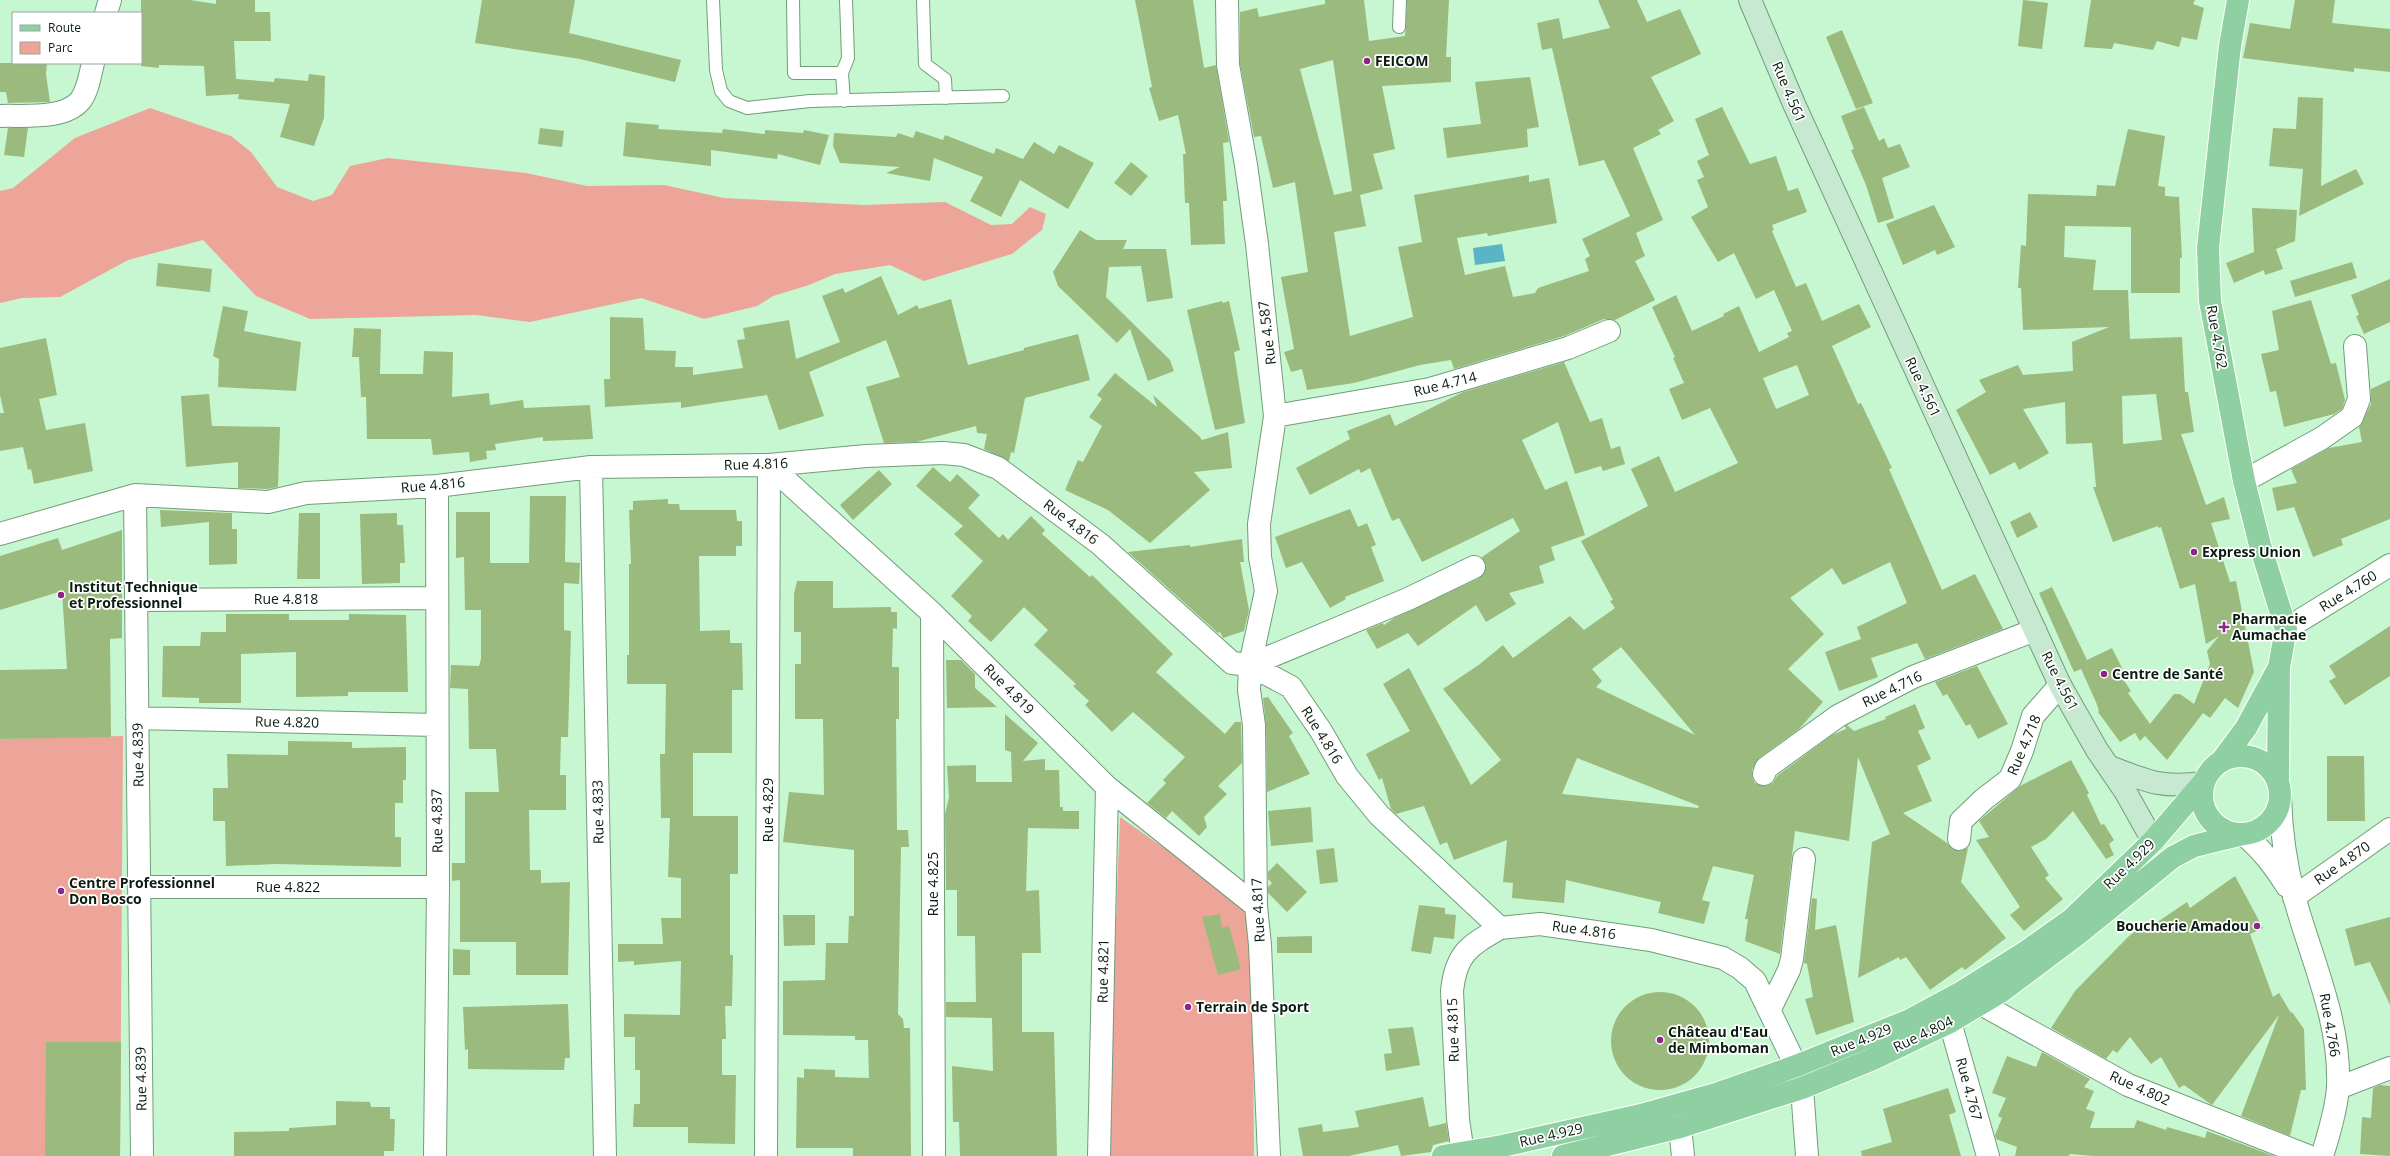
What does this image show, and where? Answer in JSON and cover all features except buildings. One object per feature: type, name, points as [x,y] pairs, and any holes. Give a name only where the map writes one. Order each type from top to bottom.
[{"type":"main road","name":"Rue 4.561","points":[[1750,0],[1794,104],[2060,685],[2096,750],[2110,767],[2153,841]]},
{"type":"main road","name":"Rue 4.762","points":[[2238,0],[2230,46],[2208,248],[2210,301],[2244,481],[2260,545],[2286,629],[2279,667]]},
{"type":"main road","points":[[2279,667],[2279,790],[2272,818],[2259,829],[2243,834],[2225,830],[2209,819],[2204,808],[2201,795],[2203,783],[2208,773],[2223,759],[2246,728],[2279,667]]},
{"type":"main road","points":[[2223,759],[2240,756],[2256,759],[2266,764],[2279,790]]},
{"type":"main road","points":[[2110,767],[2156,784],[2176,786],[2203,783]]},
{"type":"main road","name":"Rue 4.929","points":[[1453,1155],[1641,1115],[1718,1093],[1796,1066],[1910,1020],[1960,993],[2027,951],[2072,919],[2153,841],[2203,783]]},
{"type":"main road","name":"Rue 4.804","points":[[1563,1156],[1680,1127],[1802,1088],[1873,1059],[1950,1022],[1981,1004],[2078,934],[2173,858],[2194,846],[2243,834]]},
{"type":"street","points":[[106,12],[110,0]]},
{"type":"street","name":"Rue 4.587","points":[[1227,0],[1228,65],[1257,244],[1275,416],[1259,524],[1260,557],[1266,591],[1250,665]]},
{"type":"street","points":[[0,116],[59,113],[80,100],[87,87],[93,64]]},
{"type":"street","name":"Rue 4.714","points":[[1275,416],[1430,389],[1568,348],[1609,331]]},
{"type":"street","points":[[2244,481],[2322,438],[2352,417],[2359,400],[2354,346]]},
{"type":"street","name":"Rue 4.816","points":[[135,495],[268,502],[306,493],[436,486],[591,467],[769,465],[866,456],[943,454],[964,455],[981,460],[998,468],[1100,544],[1232,663],[1250,665],[1292,687],[1321,731],[1347,776],[1379,815],[1500,928],[1540,924],[1651,940],[1723,958],[1740,968],[1755,981],[1770,1009],[1796,1066]]},
{"type":"street","name":"Rue 4.819","points":[[769,465],[932,612],[1107,787],[1256,906]]},
{"type":"street","name":"Rue 4.829","points":[[766,1156],[769,465]]},
{"type":"street","name":"Rue 4.833","points":[[591,467],[605,1156]]},
{"type":"street","name":"Rue 4.837","points":[[435,1156],[438,887],[436,486]]},
{"type":"street","points":[[0,534],[135,495]]},
{"type":"street","name":"Rue 4.839","points":[[135,495],[142,1156]]},
{"type":"street","name":"Rue 4.760","points":[[2286,629],[2390,564]]},
{"type":"street","points":[[1250,665],[1408,599],[1474,567]]},
{"type":"street","name":"Rue 4.818","points":[[136,600],[436,598]]},
{"type":"street","name":"Rue 4.825","points":[[932,612],[934,1156]]},
{"type":"street","name":"Rue 4.716","points":[[1764,774],[1766,768],[1838,716],[1913,677],[2035,630]]},
{"type":"street","name":"Rue 4.817","points":[[1250,665],[1249,690],[1254,725],[1256,906],[1260,944],[1269,1156]]},
{"type":"street","name":"Rue 4.718","points":[[1959,839],[1961,821],[1984,799],[2010,779],[2022,751],[2033,716],[2060,685]]},
{"type":"street","name":"Rue 4.820","points":[[137,718],[436,725]]},
{"type":"street","name":"Rue 4.821","points":[[1099,1156],[1107,787]]},
{"type":"street","name":"Rue 4.766","points":[[2279,790],[2281,833],[2294,897],[2328,1002],[2336,1043],[2338,1088],[2331,1128],[2322,1156]]},
{"type":"street","name":"Rue 4.870","points":[[2294,897],[2390,829]]},
{"type":"street","name":"Rue 4.766","points":[[2243,834],[2258,845],[2269,858],[2294,897]]},
{"type":"street","points":[[1770,1009],[1789,970],[1792,959],[1804,859]]},
{"type":"street","name":"Rue 4.822","points":[[139,887],[438,887]]},
{"type":"street","name":"Rue 4.815","points":[[1453,1155],[1458,1119],[1452,991],[1454,971],[1463,954],[1478,941],[1500,928]]},
{"type":"street","name":"Rue 4.802","points":[[1981,1004],[2128,1085],[2308,1156]]},
{"type":"street","name":"Rue 4.767","points":[[1950,1022],[1988,1156]]},
{"type":"street","points":[[2338,1088],[2390,1068]]},
{"type":"street","points":[[1802,1088],[1807,1156]]},
{"type":"street","points":[[1680,1127],[1684,1156]]},
{"type":"lane","points":[[714,0],[716,70],[721,91],[729,101],[747,108],[810,102],[1003,96]]},
{"type":"lane","points":[[792,0],[794,73],[842,73]]},
{"type":"lane","points":[[844,101],[842,73],[848,58],[846,0]]},
{"type":"lane","points":[[923,0],[925,64],[945,79],[946,98]]},
{"type":"lane","points":[[1399,27],[1400,0]]},
{"type":"green space","points":[[150,108],[231,136],[251,152],[277,187],[313,201],[332,195],[350,166],[388,158],[526,173],[587,186],[664,185],[724,198],[864,205],[945,202],[991,225],[1012,224],[1030,207],[1046,214],[1042,230],[1012,254],[924,281],[890,265],[835,274],[809,285],[773,296],[757,306],[704,319],[641,298],[530,322],[476,315],[310,319],[256,296],[203,240],[128,260],[60,297],[22,298],[0,303],[0,191],[13,188],[75,138]]},
{"type":"green space","name":"Centre Professionnel Don Bosco","points":[[123,736],[120,1156],[0,1156],[0,739]]},
{"type":"green space","points":[[1120,817],[1252,910],[1254,1156],[1107,1156]]},
{"type":"water","points":[[1502,244],[1505,261],[1475,265],[1473,248]]},
{"type":"place","name":"FEICOM","points":[[1367,61]]},
{"type":"place","name":"Express Union","points":[[2194,552]]},
{"type":"place","name":"Institut Technique et Professionnel","points":[[61,595]]},
{"type":"place","name":"Pharmacie Aumachae","points":[[2224,627]]},
{"type":"place","name":"Centre de Santé","points":[[2104,674]]},
{"type":"place","name":"Centre Professionnel Don Bosco","points":[[61,891]]},
{"type":"place","name":"Boucherie Amadou","points":[[2257,926]]},
{"type":"place","name":"Terrain de Sport","points":[[1188,1007]]},
{"type":"place","name":"Château d'Eau de Mimboman","points":[[1660,1040]]}]
